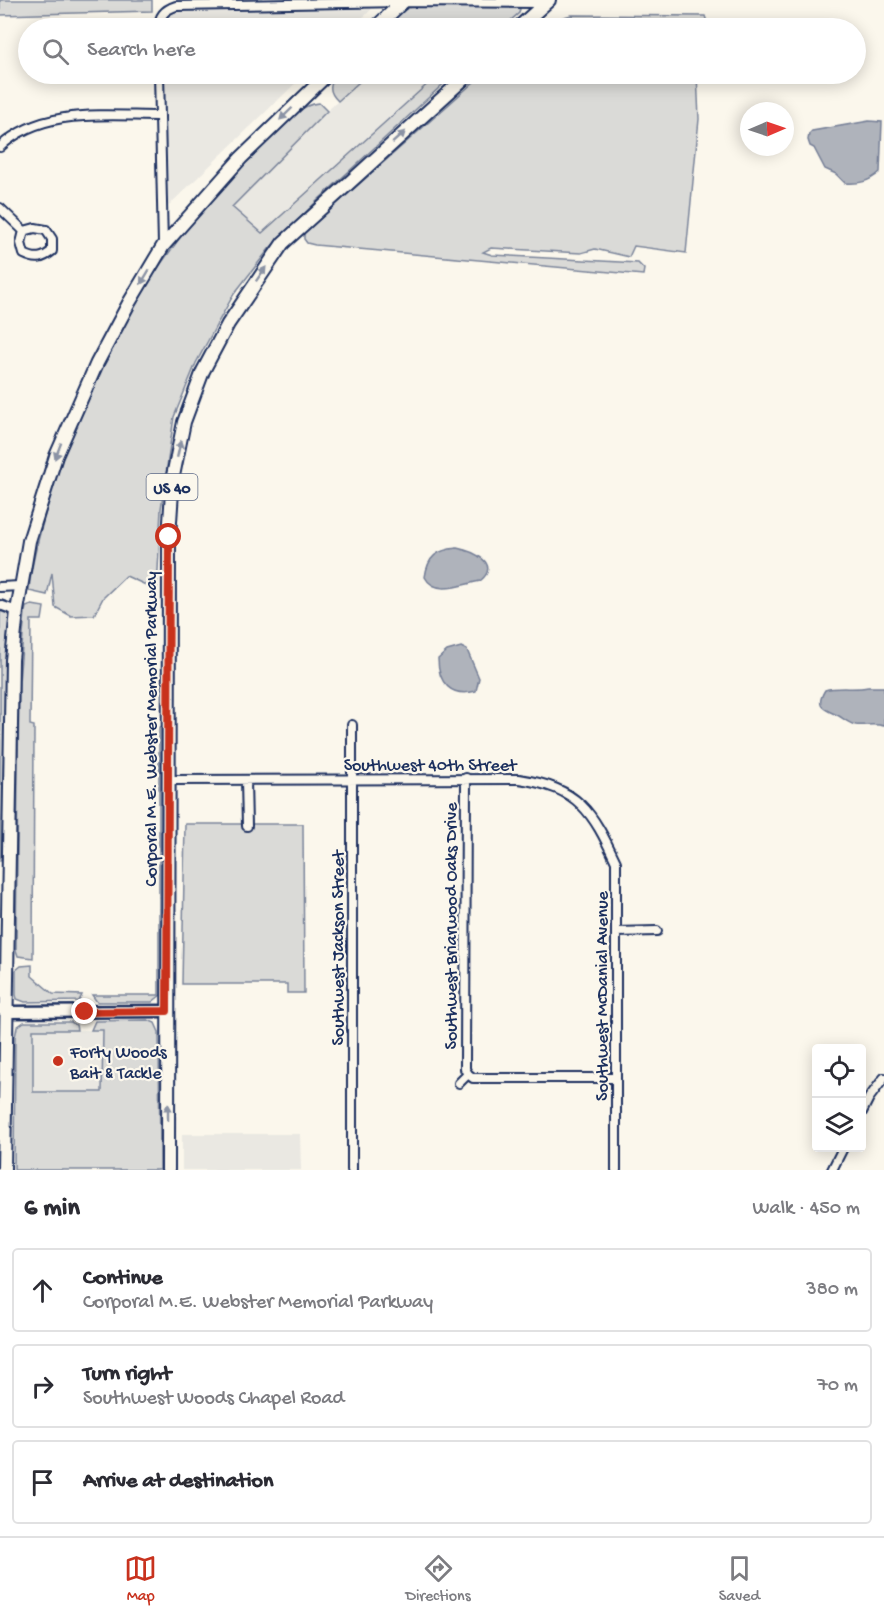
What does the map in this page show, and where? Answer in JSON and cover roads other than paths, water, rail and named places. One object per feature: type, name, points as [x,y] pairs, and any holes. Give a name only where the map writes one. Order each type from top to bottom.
[{"type":"main road","points":[[386,18],[404,1]]},
{"type":"main road","points":[[529,18],[548,1]]},
{"type":"main road","points":[[4,1170],[2,1012],[7,962],[4,867],[12,660],[16,611],[29,541],[56,456],[71,420],[97,363],[163,246],[241,158],[318,84]]},
{"type":"main road","name":"Corporal M.E. Webster Memorial Parkway","points":[[168,1170],[169,537],[173,476],[184,422],[203,371],[228,324],[283,243],[458,84]]},
{"type":"main road","points":[[0,984],[7,962]]},
{"type":"main road","points":[[2,1012],[167,1011]]},
{"type":"street","points":[[160,18],[170,8],[176,6],[250,2],[548,1]]},
{"type":"street","points":[[159,84],[163,246]]},
{"type":"street","points":[[0,147],[27,129],[42,122],[57,119],[85,116],[160,116]]},
{"type":"street","points":[[0,208],[24,231]]},
{"type":"street","points":[[36,228],[46,230],[52,239],[52,250],[44,257],[34,258],[24,254],[21,243],[24,231],[36,228]]},
{"type":"street","points":[[0,587],[20,586]]},
{"type":"street","points":[[0,605],[16,611]]},
{"type":"street","name":"Southwest Jackson Street","points":[[352,725],[352,1170]]},
{"type":"street","name":"Southwest Briarwood Oaks Drive","points":[[466,778],[465,1069],[473,1078],[616,1078]]},
{"type":"street","name":"Southwest 40th Street","points":[[169,780],[519,779],[551,786],[584,806],[599,825]]},
{"type":"street","points":[[246,780],[247,826]]},
{"type":"street","name":"Southwest McDanial Avenue","points":[[599,825],[615,862],[616,1170]]},
{"type":"street","points":[[616,932],[657,931]]},
{"type":"street","name":"Southwest Briarwood Oaks Drive","points":[[459,1083],[468,1074]]},
{"type":"street","points":[[866,1103],[884,1078]]},
{"type":"street","points":[[832,1170],[841,1152]]},
{"type":"place","name":"Forty Woods Bait & Tackle","points":[[58,1061]]}]
